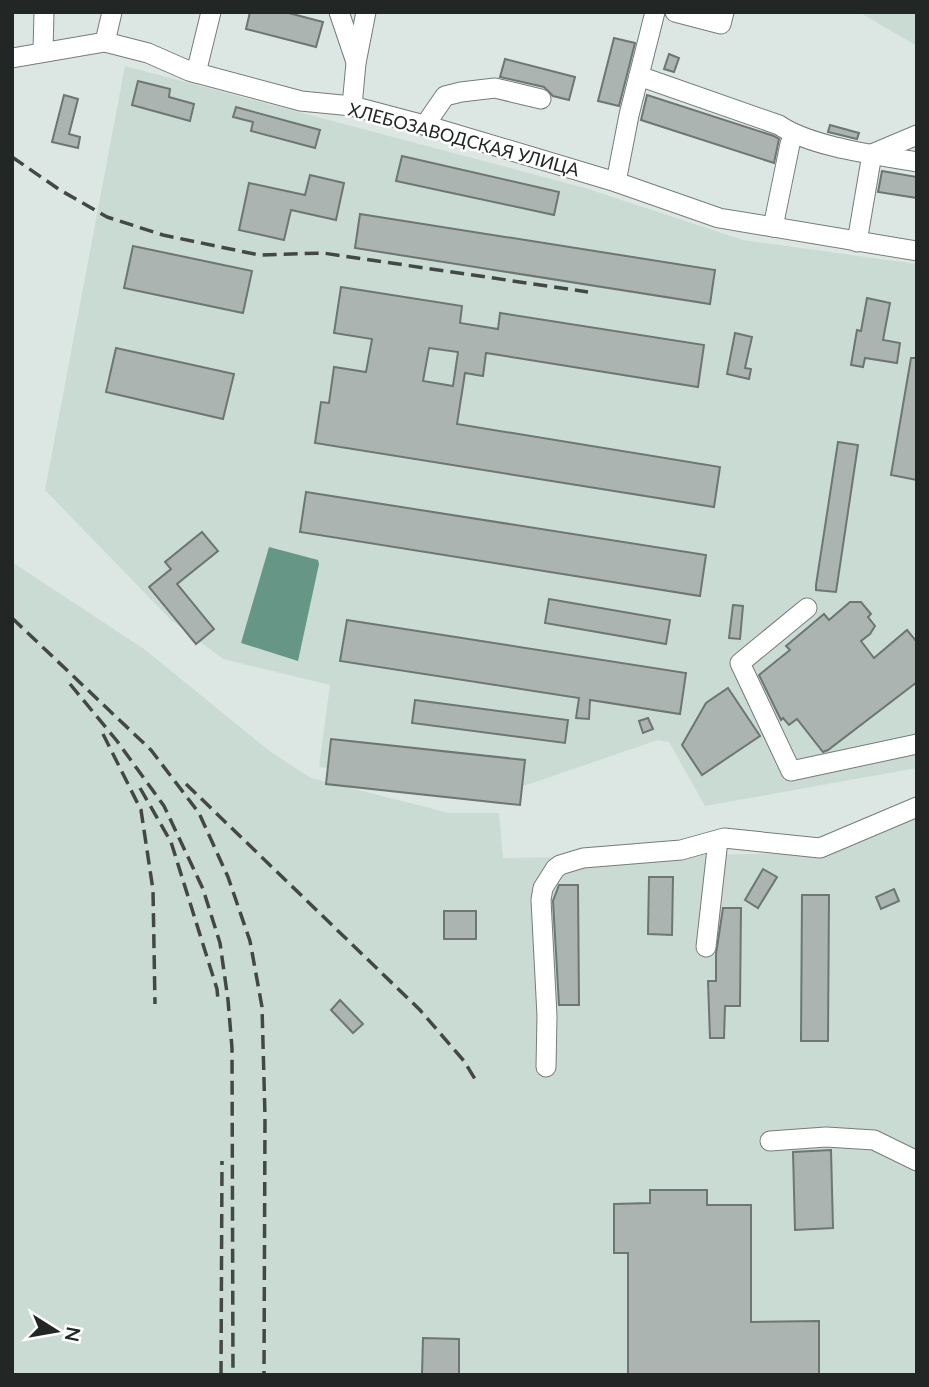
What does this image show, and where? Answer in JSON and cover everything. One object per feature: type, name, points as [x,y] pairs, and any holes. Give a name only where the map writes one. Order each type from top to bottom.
[{"type":"street","points":[[43,51],[44,12]]},
{"type":"street","points":[[105,42],[112,12]]},
{"type":"street","points":[[196,73],[211,12]]},
{"type":"street","points":[[339,12],[356,63]]},
{"type":"street","points":[[352,106],[356,63],[366,12]]},
{"type":"street","points":[[616,182],[655,12]]},
{"type":"street","points":[[675,12],[721,24],[724,12]]},
{"type":"street","name":"ХЛЕБОЗАВОДСКАЯ УЛИЦА","points":[[12,58],[105,42],[148,53],[196,73],[301,101],[352,106],[425,125],[616,182],[719,218],[917,251]]},
{"type":"street","points":[[639,76],[779,125],[794,135],[917,162]]},
{"type":"street","points":[[425,125],[445,96],[461,92],[495,88],[541,99]]},
{"type":"street","points":[[774,228],[794,135]]},
{"type":"street","points":[[872,154],[917,135]]},
{"type":"street","points":[[857,242],[872,154]]},
{"type":"street","points":[[807,608],[740,663],[791,771],[917,744]]},
{"type":"street","points":[[546,1067],[547,1016],[541,900],[543,888],[555,869],[583,858],[681,850],[724,838],[820,848],[917,807]]},
{"type":"street","points":[[706,947],[718,840]]},
{"type":"street","points":[[770,1141],[826,1138],[874,1140],[917,1161]]},
{"type":"shaded area","points":[[859,12],[917,12],[917,46]]},
{"type":"shaded area","points":[[125,66],[585,188],[743,240],[917,264],[917,768],[705,806],[669,742],[658,740],[500,794],[319,767],[330,685],[223,659],[171,620],[45,490]]},
{"type":"shaded area","points":[[12,301],[14,301],[12,483]]},
{"type":"shaded area","points":[[269,547],[318,560],[298,661],[241,643]]},
{"type":"shaded area","points":[[12,562],[144,649],[272,753],[311,778],[449,813],[499,813],[503,858],[807,853],[917,805],[917,1375],[12,1375]]},
{"type":"building","points":[[250,12],[285,12],[323,22],[316,47],[246,29]]},
{"type":"building","points":[[614,38],[635,43],[619,106],[598,101]]},
{"type":"building","points":[[669,54],[679,58],[674,72],[664,69]]},
{"type":"building","points":[[505,59],[575,77],[569,100],[553,96],[544,87],[500,77]]},
{"type":"building","points":[[138,81],[170,89],[169,97],[194,104],[190,121],[132,105]]},
{"type":"building","points":[[64,95],[78,99],[69,134],[80,137],[78,148],[52,142]]},
{"type":"building","points":[[647,95],[774,136],[779,139],[774,163],[641,120]]},
{"type":"building","points":[[236,107],[320,130],[315,148],[251,131],[253,122],[233,117]]},
{"type":"building","points":[[830,125],[859,133],[857,139],[828,132]]},
{"type":"building","points":[[402,156],[559,192],[554,215],[396,181]]},
{"type":"building","points":[[882,171],[917,177],[917,198],[878,192]]},
{"type":"building","points":[[310,175],[344,183],[336,220],[291,210],[284,240],[239,230],[249,183],[305,195]]},
{"type":"building","points":[[360,214],[715,270],[710,304],[355,248]]},
{"type":"building","points":[[133,246],[252,271],[243,313],[124,288]]},
{"type":"building","points":[[341,287],[462,306],[460,323],[498,329],[500,313],[704,345],[698,387],[486,353],[483,376],[465,373],[457,424],[720,467],[714,507],[315,443],[321,402],[329,403],[334,367],[366,372],[372,339],[334,333]],"holes":[[[429,348],[458,352],[453,386],[423,381]]]},
{"type":"building","points":[[867,298],[890,303],[883,340],[900,343],[897,363],[865,358],[863,367],[851,365],[857,330],[861,331]]},
{"type":"building","points":[[735,333],[752,337],[745,368],[751,369],[749,379],[727,374]]},
{"type":"building","points":[[116,348],[234,374],[223,419],[106,392]]},
{"type":"building","points":[[911,358],[917,358],[917,480],[891,475]]},
{"type":"building","points":[[838,442],[858,445],[836,592],[816,590],[816,585]]},
{"type":"building","points":[[306,492],[706,555],[700,596],[300,532]]},
{"type":"building","points":[[202,532],[218,551],[177,584],[214,629],[196,644],[149,587],[171,569],[165,562]]},
{"type":"building","points":[[549,599],[670,620],[666,644],[545,623]]},
{"type":"building","points":[[850,602],[861,602],[871,614],[868,617],[875,626],[861,641],[874,658],[907,630],[917,642],[917,682],[823,752],[797,719],[789,725],[783,718],[781,720],[759,675],[790,650],[786,646],[824,614],[829,620]]},
{"type":"building","points":[[733,605],[743,606],[740,639],[729,638]]},
{"type":"building","points":[[347,620],[686,673],[680,714],[590,700],[589,719],[576,718],[579,698],[340,661]]},
{"type":"building","points":[[728,688],[760,736],[702,775],[682,745],[706,703]]},
{"type":"building","points":[[415,700],[568,720],[565,743],[412,723]]},
{"type":"building","points":[[648,718],[653,729],[643,733],[639,721]]},
{"type":"building","points":[[331,739],[525,760],[520,805],[326,784]]},
{"type":"building","points":[[763,869],[777,877],[758,908],[745,900]]},
{"type":"building","points":[[649,877],[673,877],[672,935],[648,934]]},
{"type":"building","points":[[559,885],[578,885],[579,1005],[559,1005],[553,901]]},
{"type":"building","points":[[894,889],[899,901],[881,909],[876,897]]},
{"type":"building","points":[[802,895],[829,895],[828,1041],[801,1041]]},
{"type":"building","points":[[723,908],[741,908],[740,1006],[725,1006],[724,1038],[710,1038],[708,981],[716,981],[716,954]]},
{"type":"building","points":[[444,911],[476,911],[476,939],[444,939]]},
{"type":"building","points":[[340,1000],[363,1024],[353,1033],[331,1010]]},
{"type":"building","points":[[831,1150],[833,1228],[795,1230],[793,1152]]},
{"type":"building","points":[[650,1190],[707,1190],[707,1205],[751,1205],[751,1322],[819,1321],[819,1375],[628,1375],[628,1253],[614,1253],[614,1204],[650,1203]]},
{"type":"building","points":[[423,1338],[459,1339],[459,1375],[422,1375]]},
{"type":"railway","points":[[12,157],[60,190],[107,217],[163,235],[259,255],[323,253],[588,292]]},
{"type":"railway","points":[[12,618],[151,750],[199,813],[228,877],[250,941],[262,1007],[265,1116],[264,1375]]},
{"type":"railway","points":[[70,684],[117,741],[164,806],[203,889],[220,943],[232,1048],[233,1375]]},
{"type":"railway","points":[[103,734],[141,810],[153,890],[155,1004]]},
{"type":"railway","points":[[186,784],[420,1010],[464,1061],[475,1079]]},
{"type":"railway","points":[[140,788],[171,842],[217,989],[218,1000]]},
{"type":"railway","points":[[221,1375],[222,1161]]}]
